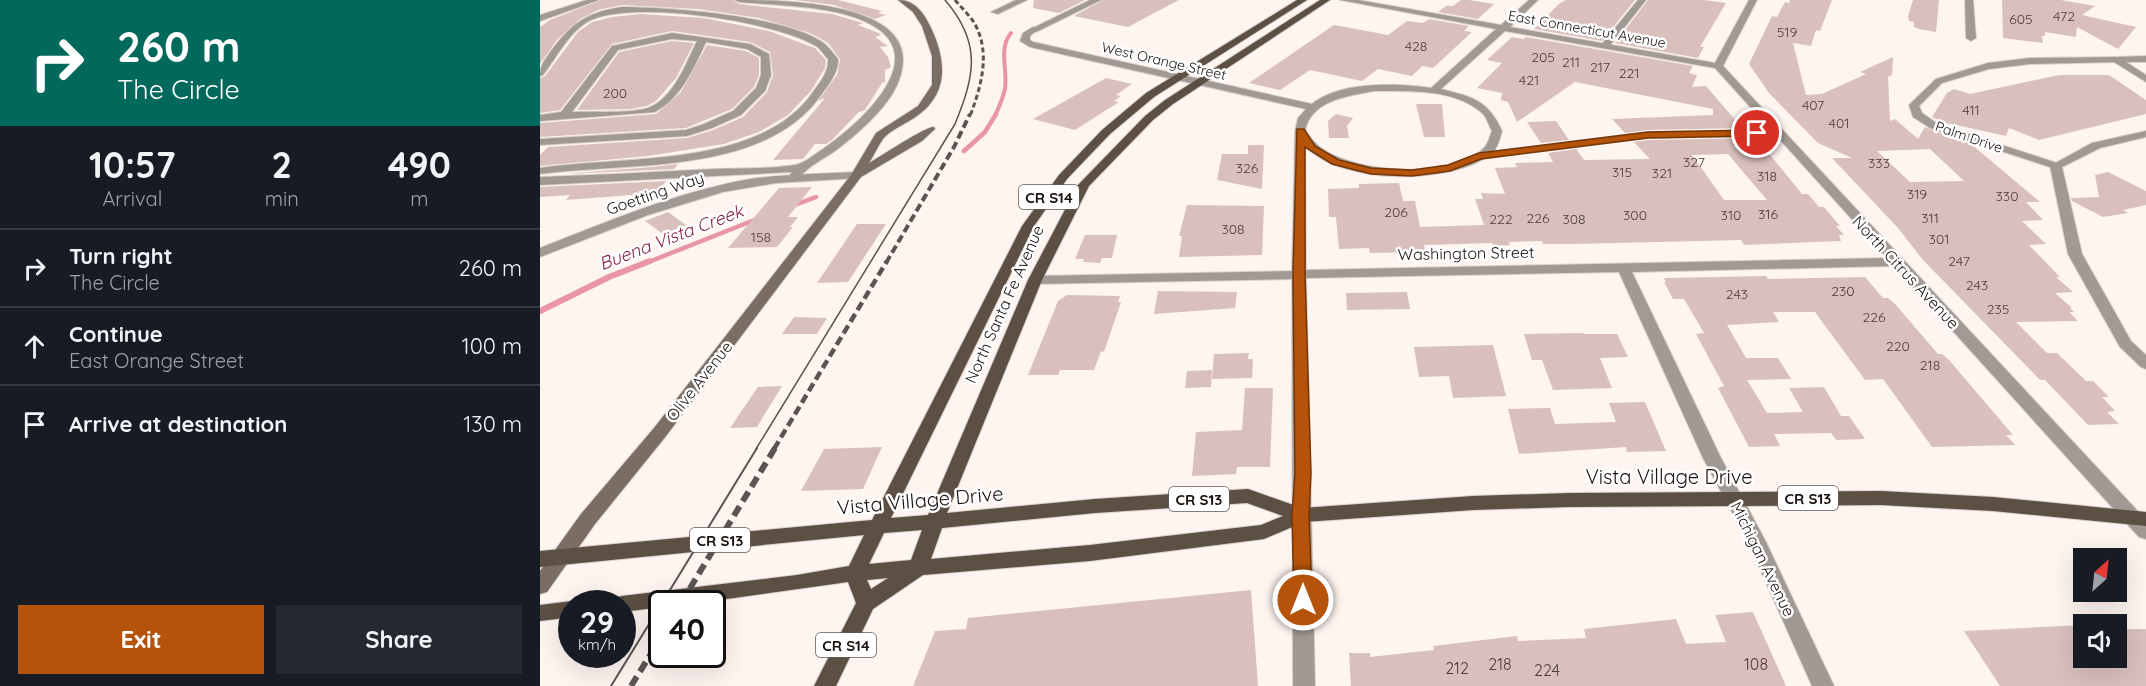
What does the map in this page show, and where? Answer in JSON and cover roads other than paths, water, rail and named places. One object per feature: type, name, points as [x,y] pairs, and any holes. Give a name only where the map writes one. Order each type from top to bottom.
[{"type":"main road","name":"Olive Avenue","points":[[540,586],[586,522],[660,432],[856,176],[872,147],[885,130],[922,108],[937,85],[937,56],[926,26],[916,10],[902,0]]},
{"type":"main road","name":"North Santa Fe Avenue","points":[[855,573],[1028,226],[1063,177],[1096,142],[1144,100],[1303,0]]},
{"type":"main road","name":"North Santa Fe Avenue","points":[[918,568],[951,477],[1035,280],[1084,185],[1149,118],[1169,102],[1326,0]]},
{"type":"main road","points":[[922,108],[923,119],[930,129]]},
{"type":"main road","points":[[885,130],[912,126],[930,129]]},
{"type":"main road","name":"Olive Avenue","points":[[856,176],[918,139],[930,129]]},
{"type":"main road","points":[[1084,185],[1083,170],[1096,154],[1096,142]]},
{"type":"main road","name":"Vista Village Drive","points":[[540,559],[1095,506],[1248,496],[1301,515]]},
{"type":"main road","name":"Vista Village Drive","points":[[636,602],[798,583],[855,573],[1090,553],[1264,532],[1301,515],[1483,503],[1734,498],[1881,498],[1993,504],[2139,517]]},
{"type":"main road","name":"CR S14","points":[[825,686],[866,603],[918,568]]},
{"type":"main road","points":[[855,573],[866,603]]},
{"type":"main road","points":[[540,613],[558,611]]},
{"type":"street","points":[[540,18],[596,0]]},
{"type":"street","points":[[739,0],[827,10],[860,18],[888,32],[896,45],[901,64],[894,87],[867,119],[820,157],[800,168],[792,179]]},
{"type":"street","points":[[995,12],[1023,0]]},
{"type":"street","name":"West Orange Street","points":[[1097,0],[1033,30],[1026,35],[1025,41],[1030,44],[1312,107]]},
{"type":"street","name":"East Connecticut Avenue","points":[[1344,0],[1718,66]]},
{"type":"street","points":[[1434,90],[1534,0]]},
{"type":"street","points":[[1605,46],[1642,0]]},
{"type":"street","points":[[1718,66],[1753,0]]},
{"type":"street","points":[[1969,0],[1971,38]]},
{"type":"street","points":[[540,74],[579,24],[593,17],[621,10],[647,10],[730,19],[785,28],[808,36],[825,46],[833,58],[834,66],[814,98],[789,122],[761,138],[679,160],[540,171]]},
{"type":"street","points":[[540,142],[687,133],[737,113],[761,88],[766,75],[766,56],[750,47],[672,36],[615,48],[564,116]]},
{"type":"street","points":[[540,118],[651,110],[670,95],[676,87],[702,40]]},
{"type":"street","points":[[2116,60],[2146,79]]},
{"type":"street","name":"Palm Drive","points":[[2056,166],[1934,126],[1917,115],[1914,105],[1939,81],[1988,66],[2030,61],[2146,60]]},
{"type":"street","name":"North Citrus Avenue","points":[[1718,66],[1897,262],[2139,517],[2146,532]]},
{"type":"street","points":[[1304,686],[1299,274],[1302,119],[1312,107],[1332,97],[1358,90],[1388,87],[1434,90],[1472,103],[1488,114],[1497,131],[1495,140],[1479,156]]},
{"type":"street","points":[[1300,131],[1311,148],[1335,162],[1371,171],[1412,173],[1450,168],[1479,156],[1648,135],[1779,133]]},
{"type":"street","points":[[2146,134],[2096,145],[2056,166],[2075,254],[2125,344],[2146,364]]},
{"type":"street","points":[[540,181],[800,168]]},
{"type":"street","name":"Goetting Way","points":[[540,253],[672,201],[752,182],[856,176]]},
{"type":"street","name":"Washington Street","points":[[1035,280],[1897,262]]},
{"type":"street","name":"Michigan Avenue","points":[[1624,269],[1712,458],[1757,542],[1823,686]]},
{"type":"waterway","name":"Buena Vista Creek","points":[[995,115],[1005,89],[1004,53],[1011,33]]},
{"type":"waterway","name":"Buena Vista Creek","points":[[964,151],[985,132],[995,115]]},
{"type":"waterway","name":"Buena Vista Creek","points":[[792,206],[816,197]]},
{"type":"waterway","name":"Buena Vista Creek","points":[[646,263],[757,219]]},
{"type":"waterway","name":"Buena Vista Creek","points":[[540,311],[609,277],[650,261]]},
{"type":"tram line","points":[[756,449],[955,124],[970,75],[970,45],[957,16],[945,0]]},
{"type":"tram line","points":[[611,686],[757,448]]},
{"type":"railway","points":[[955,0],[973,21],[982,44],[983,69],[970,116]]},
{"type":"railway","points":[[886,263],[954,147],[970,114]]},
{"type":"railway","points":[[774,449],[887,261]]},
{"type":"railway","points":[[689,590],[775,448]]},
{"type":"railway","points":[[631,686],[648,659]]}]
